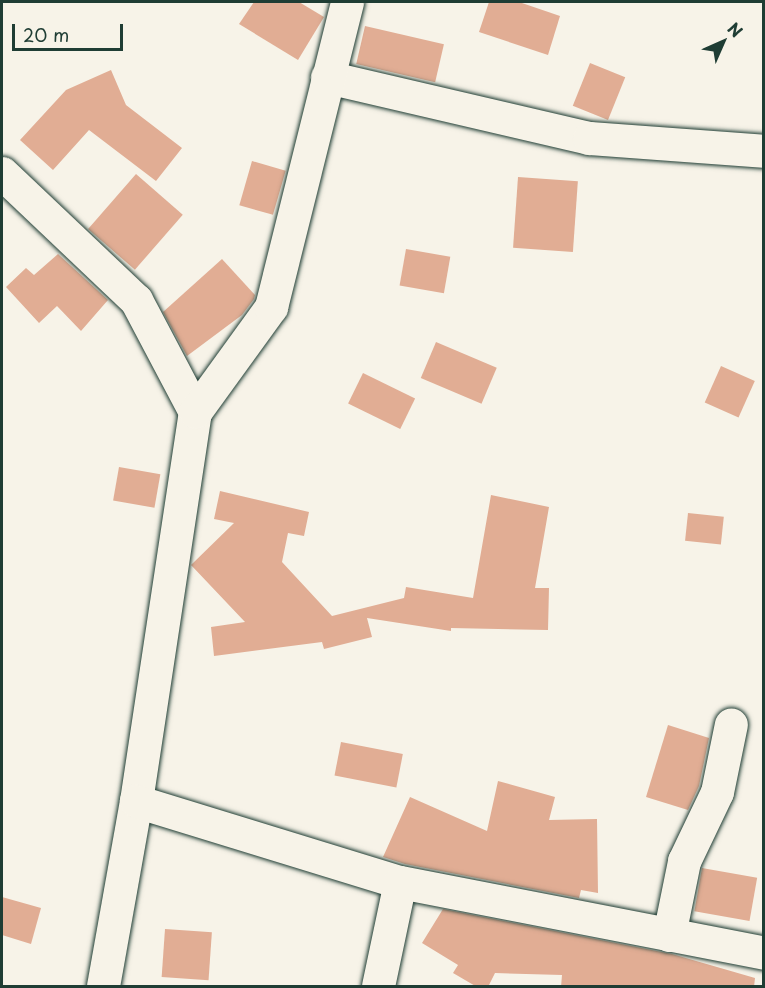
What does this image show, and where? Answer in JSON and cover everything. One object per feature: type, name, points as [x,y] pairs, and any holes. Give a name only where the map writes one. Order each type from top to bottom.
[{"type":"street","points":[[103,987],[136,801],[195,412],[271,307],[347,2]]},
{"type":"street","points":[[327,77],[589,138],[764,151]]},
{"type":"street","points":[[2,173],[136,300],[195,412]]},
{"type":"street","points":[[669,935],[684,861],[717,792],[731,724]]},
{"type":"street","points":[[136,801],[400,882],[764,953]]},
{"type":"street","points":[[378,987],[400,882]]},
{"type":"building","points":[[254,2],[299,2],[324,17],[298,60],[239,24]]},
{"type":"building","points":[[489,2],[519,2],[560,16],[548,55],[479,32]]},
{"type":"building","points":[[365,26],[444,44],[435,82],[356,64]]},
{"type":"building","points":[[590,63],[625,77],[608,120],[573,106]]},
{"type":"building","points":[[111,70],[126,105],[182,148],[156,181],[89,130],[53,170],[20,140],[66,90]]},
{"type":"building","points":[[252,161],[286,171],[273,215],[239,205]]},
{"type":"building","points":[[136,174],[183,215],[135,270],[88,229]]},
{"type":"building","points":[[518,177],[578,181],[573,252],[513,248]]},
{"type":"building","points":[[406,249],[450,257],[444,293],[400,285]]},
{"type":"building","points":[[58,254],[108,300],[81,331],[57,306],[39,323],[6,287],[26,268],[34,275]]},
{"type":"building","points":[[222,259],[255,295],[254,299],[242,315],[187,356],[163,312]]},
{"type":"building","points":[[436,342],[497,368],[482,404],[421,378]]},
{"type":"building","points":[[721,366],[755,381],[739,418],[705,403]]},
{"type":"building","points":[[363,373],[415,398],[400,429],[348,404]]},
{"type":"building","points":[[119,467],[160,474],[154,508],[113,500]]},
{"type":"building","points":[[220,491],[309,512],[304,536],[288,533],[282,562],[332,616],[404,598],[406,587],[473,598],[491,495],[549,507],[535,588],[549,588],[548,630],[451,628],[451,631],[367,618],[372,637],[324,649],[322,642],[214,656],[211,627],[245,622],[191,565],[234,523],[214,519]]},
{"type":"building","points":[[688,513],[724,517],[721,545],[685,541]]},
{"type":"building","points":[[668,725],[709,738],[699,786],[688,810],[646,797]]},
{"type":"building","points":[[341,742],[403,754],[396,787],[335,775]]},
{"type":"building","points":[[498,781],[555,797],[549,820],[597,819],[598,893],[581,890],[579,898],[405,864],[383,857],[410,797],[487,831]]},
{"type":"building","points":[[702,868],[757,878],[750,921],[694,911]]},
{"type":"building","points":[[2,897],[41,908],[31,944],[2,935]]},
{"type":"building","points":[[443,909],[672,954],[755,978],[754,987],[561,987],[562,975],[495,973],[488,987],[477,987],[453,973],[458,965],[422,943]]},
{"type":"building","points":[[165,929],[212,932],[209,980],[162,977]]}]
